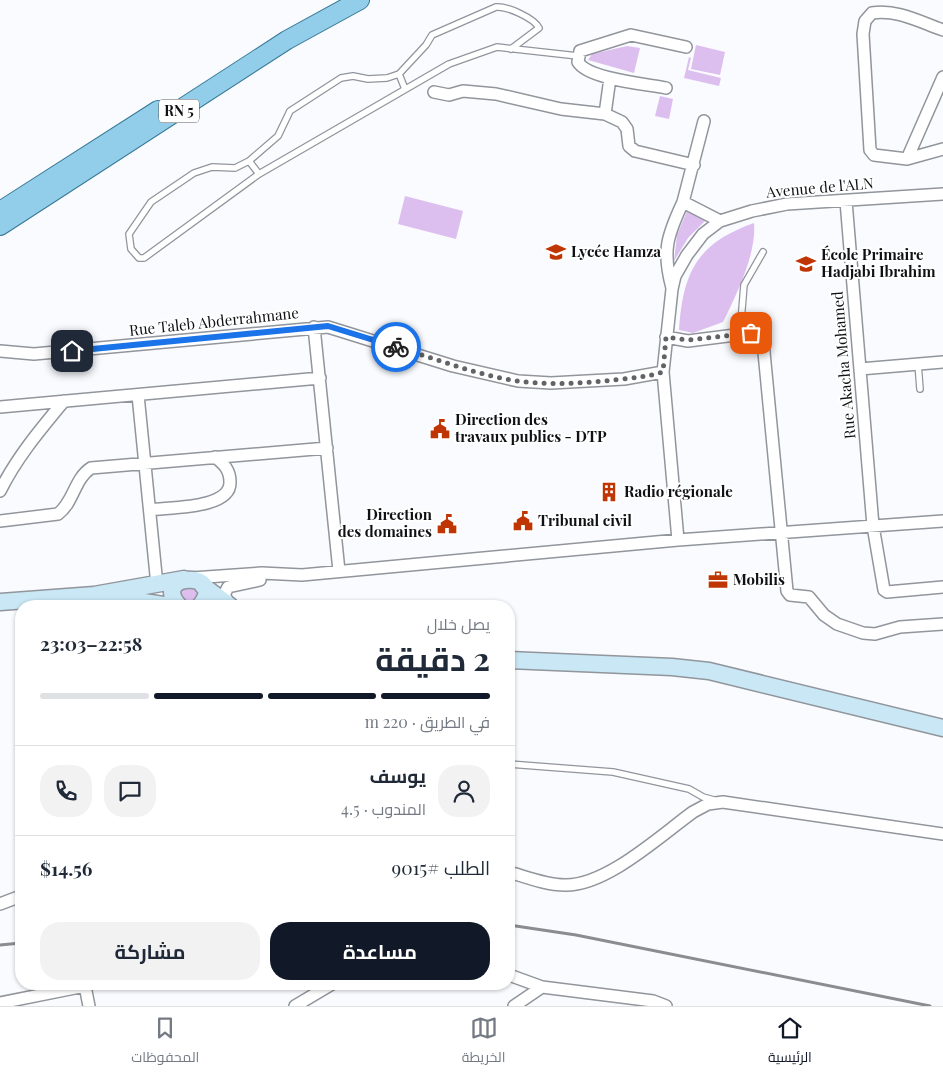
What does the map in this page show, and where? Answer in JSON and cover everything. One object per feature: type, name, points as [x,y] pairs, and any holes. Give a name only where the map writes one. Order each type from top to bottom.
[{"type":"main road","name":"RN 5","points":[[0,211],[282,30],[337,0]]},
{"type":"main road","name":"RN 5","points":[[0,226],[287,40],[360,0]]},
{"type":"main road","points":[[27,600],[94,595],[157,585],[199,592],[217,600]]},
{"type":"main road","points":[[174,600],[174,590],[199,592]]},
{"type":"main road","points":[[94,595],[129,600]]},
{"type":"main road","points":[[0,602],[15,601]]},
{"type":"main road","points":[[515,649],[673,656],[709,660],[943,717]]},
{"type":"main road","points":[[515,660],[672,666],[709,671],[943,728]]},
{"type":"street","points":[[943,30],[896,13],[883,11],[872,13],[864,21],[863,34],[870,150],[874,155],[907,159],[943,149]]},
{"type":"street","points":[[666,88],[610,78],[581,67],[578,56],[583,48],[631,35],[686,47]]},
{"type":"street","points":[[907,159],[943,77]]},
{"type":"street","points":[[605,114],[610,78]]},
{"type":"street","points":[[434,92],[449,94],[463,91],[496,94],[561,109],[605,114],[622,122],[627,129],[629,146],[635,151],[694,165]]},
{"type":"street","points":[[672,289],[665,249],[670,229],[683,202],[704,121]]},
{"type":"street","name":"Avenue de l'ALN","points":[[678,540],[663,372],[675,276],[687,255],[703,234],[720,221],[787,204],[943,194]]},
{"type":"street","name":"Rue Akacha Mohamed","points":[[846,201],[873,526],[884,590],[887,592],[943,587]]},
{"type":"street","points":[[683,202],[720,221]]},
{"type":"street","points":[[314,327],[339,571]]},
{"type":"street","name":"Rue Taleb Abderrahmane","points":[[0,351],[34,354],[314,327],[339,329],[453,366],[518,381],[551,383],[624,379],[663,372]]},
{"type":"street","points":[[666,337],[695,340],[740,333],[756,334],[763,342],[787,591],[790,595],[809,597],[824,615],[850,630],[875,634],[900,627],[943,624]]},
{"type":"street","points":[[860,369],[943,362]]},
{"type":"street","points":[[0,407],[320,378]]},
{"type":"street","points":[[138,395],[157,585]]},
{"type":"street","points":[[0,491],[31,439],[64,401]]},
{"type":"street","points":[[0,521],[58,514],[65,509],[82,474],[91,468],[327,448]]},
{"type":"street","points":[[150,510],[217,502],[227,495],[230,487],[230,474],[224,464],[215,457]]},
{"type":"street","points":[[199,592],[228,587],[234,584],[339,571],[678,540],[943,521]]},
{"type":"street","points":[[199,592],[262,573],[302,575]]},
{"type":"street","points":[[227,600],[224,595],[228,587]]},
{"type":"street","points":[[515,873],[562,885],[574,885],[602,877],[693,812],[708,804],[723,802],[943,834]]},
{"type":"street","points":[[0,904],[15,898]]},
{"type":"street","points":[[515,977],[542,987],[653,1001],[666,1006]]},
{"type":"street","points":[[514,1006],[542,987]]},
{"type":"street","points":[[0,1003],[65,990]]},
{"type":"street","points":[[86,990],[89,1006]]},
{"type":"street","points":[[295,1006],[298,1002],[321,990]]},
{"type":"lane","points":[[511,49],[539,28],[536,22],[504,6],[496,7],[432,35],[426,45],[398,74],[387,78],[368,79],[353,76],[341,78],[290,111],[278,136],[249,161],[235,168],[212,167],[194,173],[151,202],[128,234],[134,254],[144,258],[259,174],[449,64],[497,47],[511,49],[578,56]]},
{"type":"lane","points":[[398,74],[406,89]]},
{"type":"lane","points":[[249,161],[259,174]]},
{"type":"lane","points":[[740,333],[744,285],[763,252]]},
{"type":"lane","points":[[918,364],[920,389]]},
{"type":"lane","points":[[515,764],[613,772],[688,789],[703,797],[723,802]]},
{"type":"shaded area","points":[[696,45],[725,52],[720,75],[691,69]]},
{"type":"shaded area","points":[[627,46],[640,48],[634,73],[588,60],[592,54]]},
{"type":"shaded area","points":[[689,57],[691,58],[688,70],[721,78],[719,86],[684,78]]},
{"type":"shaded area","points":[[660,96],[673,99],[669,119],[655,116]]},
{"type":"shaded area","points":[[405,196],[463,211],[456,239],[398,224]]},
{"type":"shaded area","points":[[687,211],[705,221],[688,238],[674,261],[677,235]]},
{"type":"shaded area","points":[[754,223],[754,235],[749,261],[723,322],[693,333],[679,330],[684,292],[689,276],[697,262],[706,250],[719,240]]},
{"type":"shaded area","points":[[189,587],[197,595],[194,600],[184,600],[181,595]]},
{"type":"railway","points":[[515,926],[576,935],[930,1006]]},
{"type":"railway","points":[[0,945],[15,944]]},
{"type":"way so far","points":[[396,347],[453,366],[518,381],[551,383],[624,379],[663,372],[666,337],[702,340],[740,333],[751,333]]},
{"type":"place","name":"Lycée Hamza","points":[[556,252]]},
{"type":"place","name":"École Primaire Hadjabi Ibrahim","points":[[806,264]]},
{"type":"place","name":"Direction des travaux publics - DTP","points":[[440,429]]},
{"type":"place","name":"Radio régionale","points":[[609,492]]},
{"type":"place","name":"Tribunal civil","points":[[523,521]]},
{"type":"place","name":"Direction des domaines","points":[[447,524]]},
{"type":"place","name":"Mobilis","points":[[718,580]]},
{"type":"route","points":[[72,351],[328,326],[396,347]]}]
